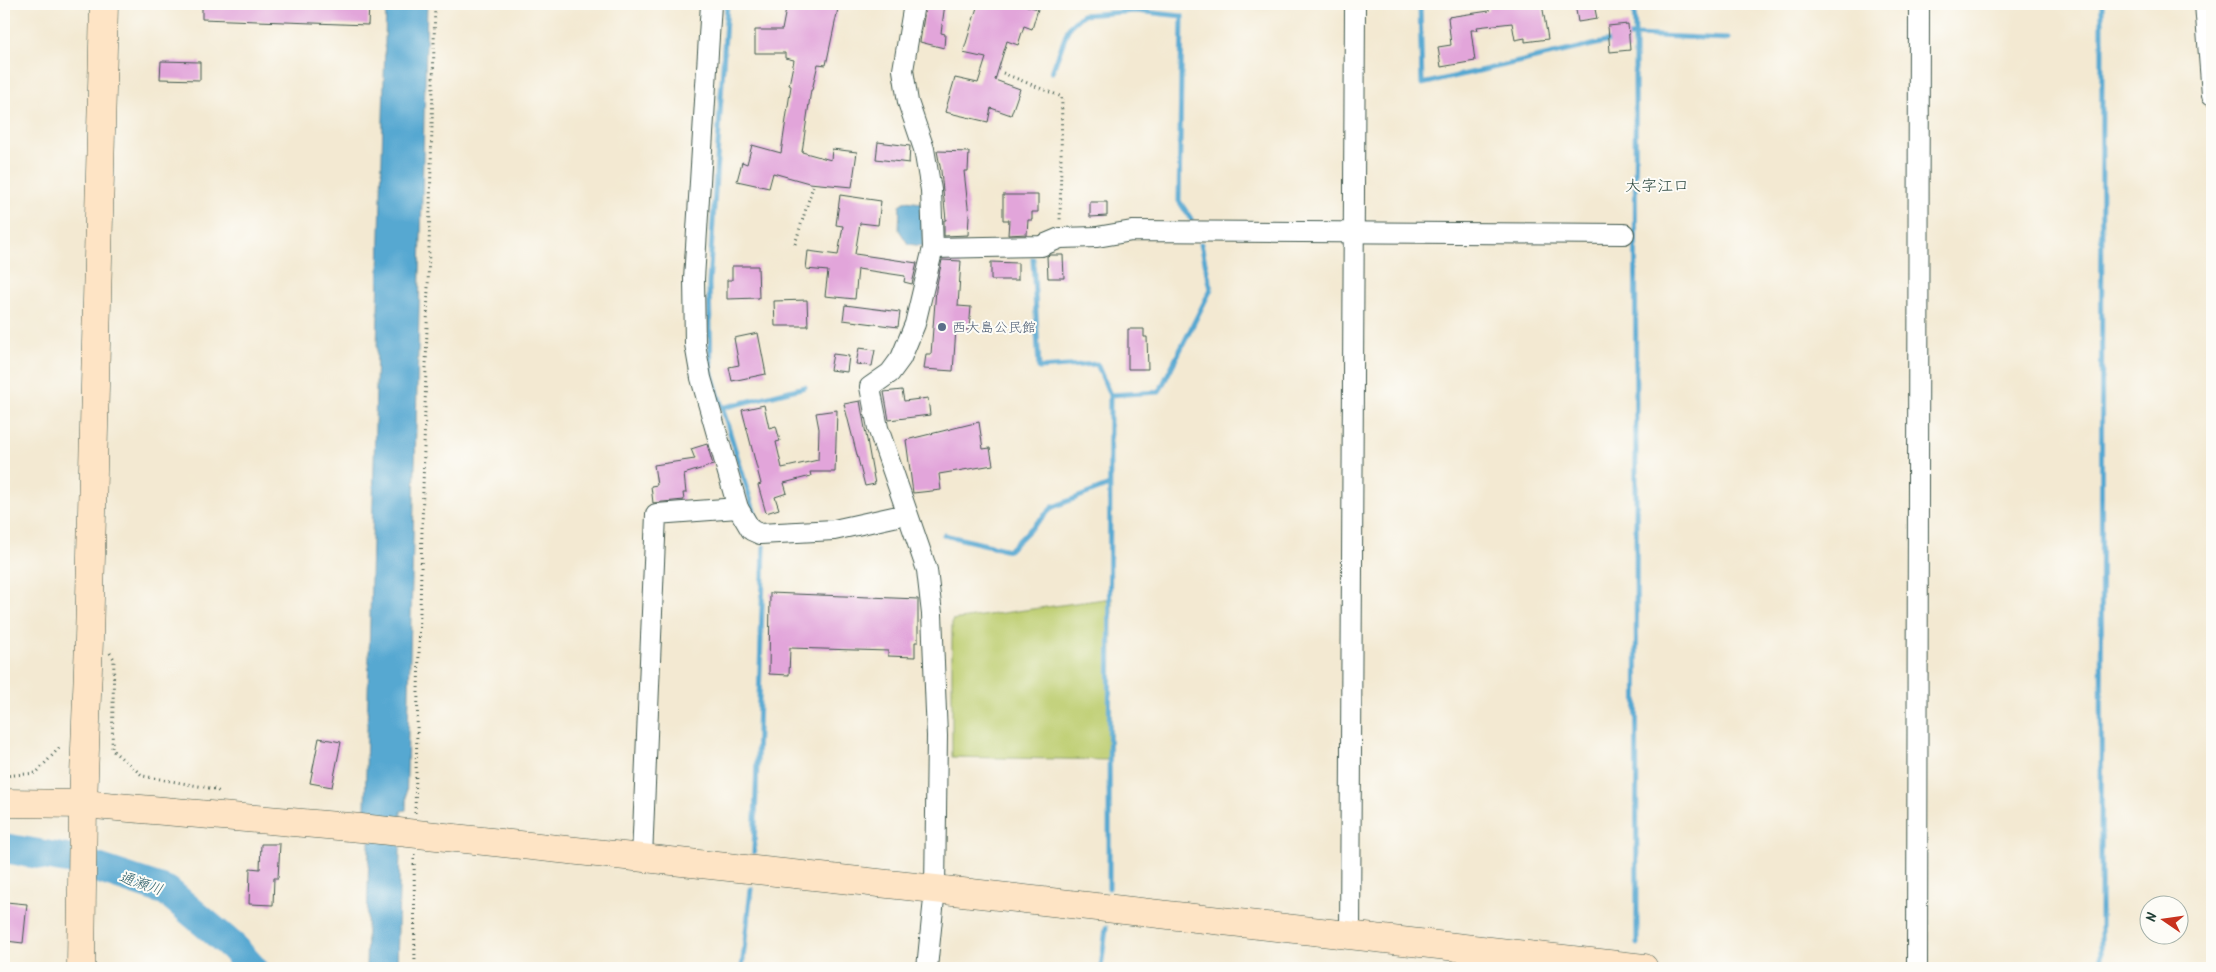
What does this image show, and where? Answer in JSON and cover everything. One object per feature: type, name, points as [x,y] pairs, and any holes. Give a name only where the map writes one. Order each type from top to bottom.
[{"type":"street","points":[[81,968],[82,804],[104,4]]},
{"type":"street","points":[[711,4],[694,280],[695,344],[701,378],[738,508],[751,530],[760,534],[834,530],[907,514]]},
{"type":"street","points":[[914,4],[903,70],[908,102],[924,149],[929,173],[933,248],[915,324],[901,358],[890,373],[870,386],[878,428],[927,570],[932,614],[937,736],[935,889],[926,968]]},
{"type":"street","points":[[1350,936],[1355,4]]},
{"type":"street","points":[[1917,968],[1919,4]]},
{"type":"street","points":[[2205,4],[2212,95]]},
{"type":"street","points":[[933,248],[1041,246],[1060,238],[1097,237],[1132,231],[1354,234],[1624,234]]},
{"type":"street","points":[[642,858],[656,514],[738,508]]},
{"type":"street","points":[[4,803],[82,804],[361,828],[935,889],[1350,936],[1537,963],[1644,968]]},
{"type":"path","points":[[415,968],[414,834],[435,4]]},
{"type":"path","points":[[1003,73],[1062,97],[1060,238]]},
{"type":"path","points":[[795,244],[813,186]]},
{"type":"green space","points":[[1112,598],[1111,760],[952,757],[952,620]]},
{"type":"water","points":[[386,4],[427,4],[406,810],[401,811],[397,968],[366,968],[370,810],[365,809]]},
{"type":"water","points":[[906,201],[921,203],[923,246],[908,244],[899,230],[900,205]]},
{"type":"building","points":[[202,4],[369,4],[368,25],[202,19]]},
{"type":"building","points":[[787,4],[839,4],[826,65],[818,64],[811,90],[802,152],[831,160],[832,149],[857,152],[852,187],[809,183],[773,173],[769,188],[737,181],[742,162],[747,164],[752,145],[781,153],[794,60],[785,58],[785,53],[755,53],[755,30],[782,30]]},
{"type":"building","points":[[926,4],[945,4],[941,33],[945,34],[944,48],[920,42]]},
{"type":"building","points":[[978,4],[1020,4],[1038,9],[1032,29],[1024,26],[1018,45],[1007,41],[995,80],[1020,89],[1011,115],[991,108],[988,122],[945,112],[955,78],[978,83],[986,58],[963,53]]},
{"type":"building","points":[[1489,4],[1542,4],[1548,39],[1525,42],[1525,38],[1515,40],[1512,23],[1477,27],[1478,30],[1471,30],[1475,61],[1441,67],[1438,47],[1451,45],[1448,17],[1489,11]]},
{"type":"building","points":[[1575,4],[1594,4],[1597,19],[1578,22]]},
{"type":"building","points":[[1628,24],[1630,50],[1610,52],[1608,26]]},
{"type":"building","points":[[161,61],[200,62],[200,80],[160,79]]},
{"type":"building","points":[[878,142],[910,146],[909,163],[876,159]]},
{"type":"building","points":[[937,151],[969,152],[968,171],[964,171],[969,216],[968,235],[944,236],[944,220],[946,220]]},
{"type":"building","points":[[840,195],[881,201],[878,225],[860,223],[855,254],[917,263],[912,284],[904,282],[905,276],[858,269],[855,299],[825,296],[828,271],[806,269],[808,251],[838,255],[843,226],[836,225]]},
{"type":"building","points":[[1003,195],[1038,195],[1038,212],[1032,212],[1032,220],[1028,220],[1027,234],[1008,235],[1009,220],[1003,220]]},
{"type":"building","points":[[1090,202],[1107,202],[1107,216],[1090,217]]},
{"type":"building","points":[[1063,255],[1064,278],[1048,278],[1047,256]]},
{"type":"building","points":[[942,260],[961,261],[958,306],[971,307],[969,330],[956,329],[953,371],[924,369],[926,354],[931,354],[936,289]]},
{"type":"building","points":[[991,262],[1018,263],[1018,280],[991,280]]},
{"type":"building","points":[[732,266],[758,266],[759,298],[727,299],[727,280],[732,280]]},
{"type":"building","points":[[807,300],[808,326],[775,326],[774,301]]},
{"type":"building","points":[[845,305],[900,312],[898,327],[843,320]]},
{"type":"building","points":[[1128,329],[1144,329],[1144,337],[1147,337],[1148,369],[1128,369]]},
{"type":"building","points":[[758,333],[766,374],[732,381],[729,367],[739,365],[734,338]]},
{"type":"building","points":[[859,348],[875,350],[872,366],[856,364]]},
{"type":"building","points":[[833,354],[849,356],[847,372],[830,370]]},
{"type":"building","points":[[902,390],[904,401],[928,398],[930,415],[889,420],[884,392]]},
{"type":"building","points":[[860,401],[875,484],[865,486],[844,404]]},
{"type":"building","points":[[764,405],[769,428],[776,426],[780,441],[776,442],[782,468],[818,460],[819,429],[816,413],[837,410],[835,472],[810,472],[811,476],[784,483],[787,493],[775,497],[779,509],[766,513],[758,485],[761,484],[742,410]]},
{"type":"building","points":[[979,422],[983,449],[990,448],[993,465],[939,474],[941,490],[913,493],[906,440]]},
{"type":"building","points":[[707,444],[713,465],[684,474],[686,493],[683,493],[684,500],[653,503],[651,486],[657,485],[654,465],[695,459],[691,449]]},
{"type":"building","points":[[770,593],[918,599],[918,642],[915,642],[915,657],[888,656],[888,651],[790,648],[789,675],[769,674]]},
{"type":"building","points":[[319,738],[341,742],[332,787],[310,783]]},
{"type":"building","points":[[261,844],[280,844],[278,878],[274,878],[273,905],[249,904],[250,868],[260,869]]},
{"type":"building","points":[[6,902],[27,904],[23,943],[6,941],[7,931],[4,931]]},
{"type":"waterway","points":[[727,4],[709,284],[711,371],[758,524]]},
{"type":"waterway","points":[[1052,72],[1069,27],[1082,15],[1136,11],[1136,4]]},
{"type":"waterway","points":[[1420,4],[1422,84],[1614,40]]},
{"type":"waterway","points":[[1634,4],[1635,35],[1728,39]]},
{"type":"waterway","points":[[2101,968],[2102,4]]},
{"type":"waterway","points":[[1136,11],[1182,16],[1179,201],[1191,219]]},
{"type":"waterway","points":[[1622,38],[1635,35],[1637,944]]},
{"type":"waterway","points":[[1109,888],[1110,395],[1159,392],[1211,289],[1201,244]]},
{"type":"waterway","points":[[1033,259],[1039,368],[1097,364],[1110,395]]},
{"type":"waterway","points":[[722,408],[805,387]]},
{"type":"waterway","points":[[944,535],[1009,550],[1053,507],[1109,485]]},
{"type":"waterway","points":[[754,852],[764,547]]},
{"type":"waterway","name":"通瀬川","points":[[4,848],[73,860],[167,891],[232,946],[252,968]]},
{"type":"waterway","points":[[742,968],[751,889]]},
{"type":"waterway","points":[[1101,968],[1106,928]]},
{"type":"place","name":"西大島公民館","points":[[942,327]]},
{"type":"district","name":"大字江口","points":[[1657,185]]}]
